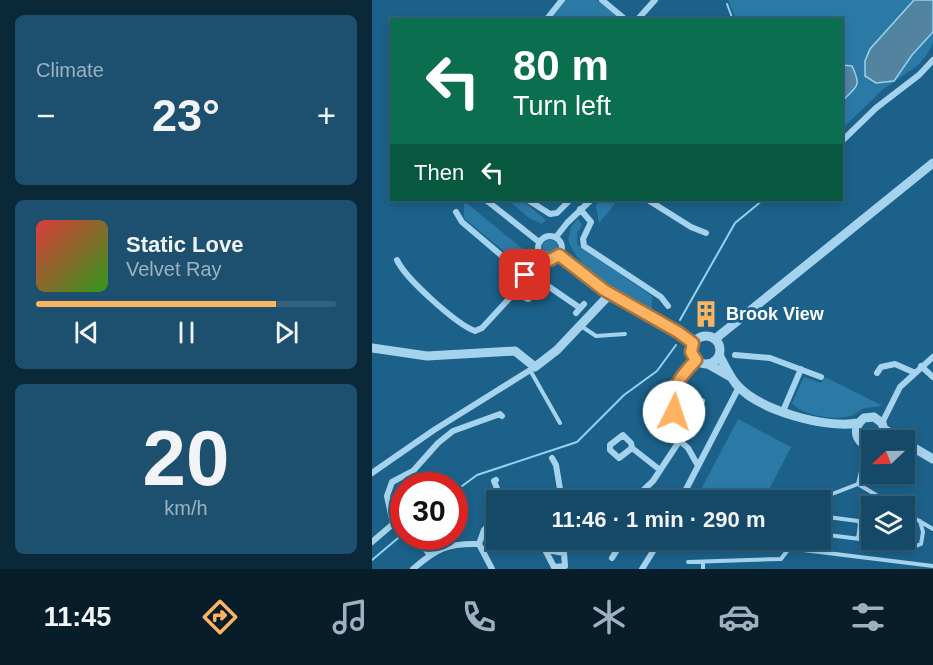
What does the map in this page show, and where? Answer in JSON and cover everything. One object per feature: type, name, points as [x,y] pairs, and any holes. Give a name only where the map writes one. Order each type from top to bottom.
[{"type":"street","points":[[548,18],[562,0]]},
{"type":"street","points":[[602,0],[624,18]]},
{"type":"street","points":[[640,18],[655,0]]},
{"type":"street","points":[[843,140],[876,108],[919,75],[933,60]]},
{"type":"street","points":[[715,339],[933,163]]},
{"type":"street","points":[[487,201],[539,242]]},
{"type":"street","points":[[530,201],[550,214],[557,213],[569,201]]},
{"type":"street","points":[[556,237],[590,201]]},
{"type":"street","points":[[650,201],[691,227],[706,233]]},
{"type":"street","points":[[580,209],[591,222],[583,238],[584,246],[661,297],[668,306]]},
{"type":"street","points":[[456,212],[462,222],[528,278]]},
{"type":"street","points":[[549,235],[556,237],[562,247],[559,255],[550,260],[543,258],[537,249],[539,242],[549,235]]},
{"type":"street","points":[[559,255],[610,294],[678,332],[693,343]]},
{"type":"street","points":[[397,260],[401,269],[415,284],[475,331],[482,328],[515,293],[543,258]]},
{"type":"street","points":[[515,293],[528,299],[548,286],[580,308]]},
{"type":"street","points":[[372,473],[557,350],[610,294]]},
{"type":"street","points":[[708,364],[715,361],[720,347],[715,339],[702,336],[693,343],[691,352],[696,360],[731,377]]},
{"type":"street","points":[[372,348],[427,356],[515,351],[532,368]]},
{"type":"street","points":[[719,355],[731,377],[740,387],[783,411],[833,425],[861,440]]},
{"type":"street","points":[[735,355],[770,358],[821,377]]},
{"type":"street","points":[[880,430],[880,423],[900,387],[913,372],[933,357]]},
{"type":"street","points":[[644,490],[653,481],[680,441],[682,432],[671,398],[677,381],[696,360]]},
{"type":"street","points":[[877,372],[881,367],[895,364],[913,372]]},
{"type":"street","points":[[921,366],[933,377]]},
{"type":"street","points":[[783,411],[801,369]]},
{"type":"street","points":[[685,490],[740,387]]},
{"type":"street","points":[[691,425],[702,401]]},
{"type":"street","points":[[674,412],[686,411],[695,415]]},
{"type":"street","points":[[411,472],[438,443],[453,431],[470,423],[500,414],[502,416]]},
{"type":"street","points":[[833,425],[858,423],[864,418],[880,423],[889,430]]},
{"type":"street","points":[[858,423],[856,431],[858,438]]},
{"type":"street","points":[[680,441],[688,448],[698,464]]},
{"type":"street","points":[[632,448],[660,470]]},
{"type":"street","points":[[915,449],[933,459]]},
{"type":"street","points":[[552,458],[559,490]]},
{"type":"street","points":[[496,480],[494,481],[497,490]]},
{"type":"street","points":[[390,486],[387,504],[390,514]]},
{"type":"street","points":[[372,542],[390,527]]},
{"type":"street","points":[[486,528],[479,544],[492,569]]},
{"type":"street","points":[[413,569],[429,554],[453,546],[479,544]]},
{"type":"street","points":[[426,550],[429,554]]},
{"type":"street","points":[[612,558],[617,550]]},
{"type":"street","points":[[642,569],[654,550]]},
{"type":"lane","points":[[581,326],[596,336],[625,334]]},
{"type":"lane","points":[[532,368],[560,423]]},
{"type":"lane","points":[[858,483],[861,473]]},
{"type":"lane","points":[[831,494],[858,483]]},
{"type":"lane","points":[[858,483],[879,496]]},
{"type":"lane","points":[[831,517],[858,521],[860,524],[858,539]]},
{"type":"lane","points":[[915,518],[933,529]]},
{"type":"lane","points":[[831,535],[919,546],[923,532],[920,521]]},
{"type":"lane","points":[[688,562],[781,559],[788,550]]},
{"type":"lane","points":[[813,550],[933,566]]},
{"type":"lane","points":[[703,562],[703,569]]},
{"type":"shaded area","points":[[565,0],[597,0],[620,18],[552,18]]},
{"type":"shaded area","points":[[728,0],[933,0],[933,43],[917,66],[882,90],[843,128],[843,18],[736,18]]},
{"type":"shaded area","points":[[914,0],[933,0],[933,32],[912,55],[894,81],[876,83],[865,76],[865,61],[870,49]]},
{"type":"shaded area","points":[[843,65],[852,66],[857,78],[854,89],[843,100]]},
{"type":"shaded area","points":[[464,201],[528,253],[531,260],[524,268],[464,218]]},
{"type":"shaded area","points":[[509,201],[523,201],[546,220],[542,224],[529,218]]},
{"type":"shaded area","points":[[601,201],[617,201],[599,223],[596,205]]},
{"type":"shaded area","points":[[578,219],[582,225],[577,233],[577,244],[652,296],[652,309],[603,282],[583,264],[574,253],[568,240],[571,227]]},
{"type":"shaded area","points":[[547,240],[553,240],[558,248],[556,254],[547,256],[542,251],[542,245]]},
{"type":"shaded area","points":[[804,377],[821,383],[825,377],[879,404],[883,403],[844,417],[810,414],[792,403]]},
{"type":"shaded area","points":[[738,419],[791,447],[769,490],[701,490]]},
{"type":"waterway","points":[[727,4],[732,18]]},
{"type":"waterway","points":[[680,320],[735,223],[762,201]]},
{"type":"waterway","points":[[468,482],[477,475],[577,442],[624,395],[657,371],[676,345]]},
{"type":"waterway","points":[[372,560],[390,545]]},
{"type":"place","name":"Brook View","points":[[706,314]]},
{"type":"route","points":[[525,275],[528,278],[543,258],[550,260],[559,255],[604,290],[693,343],[691,352],[696,360],[677,381],[671,398],[674,412]]}]
